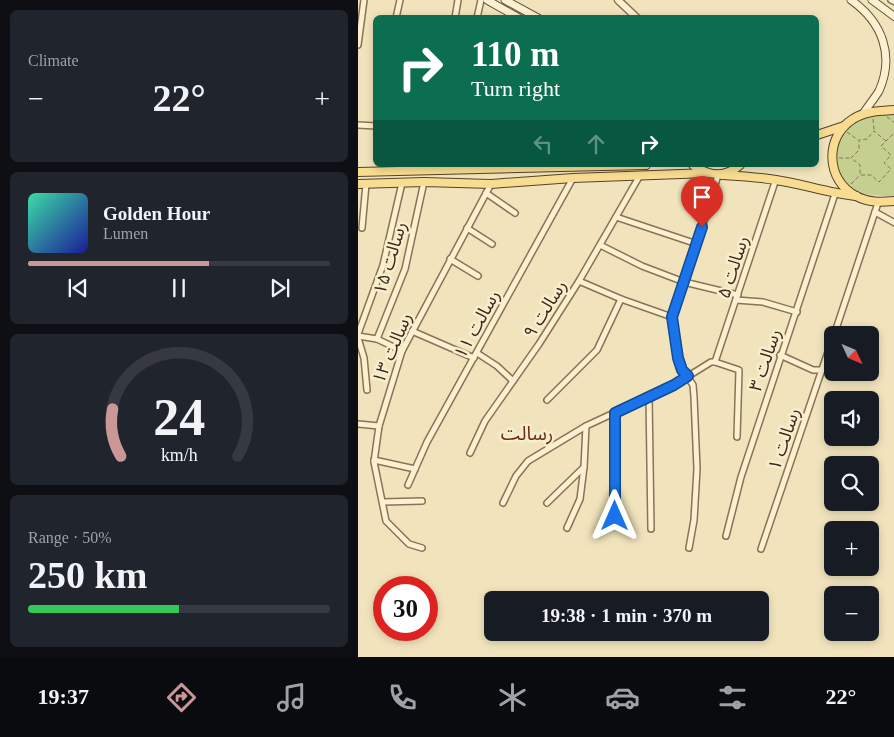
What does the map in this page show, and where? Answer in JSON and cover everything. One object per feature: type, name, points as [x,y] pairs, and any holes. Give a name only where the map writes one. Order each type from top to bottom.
[{"type":"main road","points":[[487,0],[514,15]]},
{"type":"main road","points":[[851,0],[874,20],[883,37],[887,54],[885,71],[879,90],[866,116]]},
{"type":"main road","points":[[872,0],[894,17]]},
{"type":"main road","points":[[508,1],[533,15]]},
{"type":"main road","points":[[856,196],[839,181],[834,170],[832,159],[833,147],[837,136],[846,129],[853,119],[894,110]]},
{"type":"main road","points":[[819,134],[846,129]]},
{"type":"main road","points":[[358,172],[499,167]]},
{"type":"main road","points":[[697,167],[708,173]]},
{"type":"main road","points":[[720,175],[737,167]]},
{"type":"main road","points":[[362,184],[424,182],[491,184],[573,178],[708,173],[776,180],[810,186],[835,194],[856,196],[878,203],[894,201]]},
{"type":"street","points":[[358,44],[364,0]]},
{"type":"street","points":[[397,15],[400,0]]},
{"type":"street","points":[[456,15],[458,0]]},
{"type":"street","points":[[478,15],[481,0]]},
{"type":"street","points":[[618,0],[635,15]]},
{"type":"street","points":[[358,125],[373,126]]},
{"type":"street","points":[[689,548],[694,520],[697,469],[693,385],[682,370],[678,358],[672,317],[720,175]]},
{"type":"street","name":"رسالت ۹","points":[[470,453],[485,421],[539,344],[579,281],[639,177]]},
{"type":"street","name":"رسالت ۱۱","points":[[408,485],[427,442],[573,178]]},
{"type":"street","name":"رسالت ۵","points":[[715,362],[776,180]]},
{"type":"street","name":"رسالت ۱۵","points":[[377,340],[405,269],[424,182]]},
{"type":"street","points":[[367,390],[364,358],[358,336],[383,265],[402,183]]},
{"type":"street","points":[[362,184],[362,228]]},
{"type":"street","name":"رسالت ۱۳","points":[[422,548],[406,542],[386,521],[374,460],[379,426],[402,351],[491,184]]},
{"type":"street","points":[[486,193],[515,213]]},
{"type":"street","name":"رسالت ۳","points":[[726,536],[741,477],[835,194]]},
{"type":"street","name":"رسالت ۱","points":[[836,326],[878,203]]},
{"type":"street","points":[[875,212],[894,222]]},
{"type":"street","points":[[616,217],[697,244]]},
{"type":"street","points":[[467,228],[492,244]]},
{"type":"street","points":[[600,245],[642,266],[684,282],[737,298],[763,302],[797,312]]},
{"type":"street","points":[[450,259],[478,276]]},
{"type":"street","points":[[579,281],[621,299],[672,317]]},
{"type":"street","points":[[547,400],[597,350],[621,299]]},
{"type":"street","points":[[412,331],[476,355],[497,366],[513,380]]},
{"type":"street","points":[[358,336],[377,340],[402,351]]},
{"type":"street","points":[[780,355],[813,370],[822,370]]},
{"type":"street","points":[[503,503],[516,476],[528,461],[586,426],[674,385],[711,362],[739,370],[737,437]]},
{"type":"street","name":"رسالت ۱","points":[[761,549],[824,364]]},
{"type":"street","points":[[649,396],[651,529]]},
{"type":"street","points":[[615,413],[615,516]]},
{"type":"street","points":[[358,424],[379,426]]},
{"type":"street","points":[[567,528],[580,498],[586,426]]},
{"type":"street","points":[[374,460],[416,469]]},
{"type":"street","points":[[547,503],[584,467]]},
{"type":"street","points":[[383,502],[422,502]]},
{"type":"path","points":[[894,115],[885,116],[894,123]]},
{"type":"path","points":[[843,135],[846,129],[859,140],[867,139],[874,131],[875,117],[866,116]]},
{"type":"path","points":[[874,131],[886,141]]},
{"type":"path","points":[[894,132],[881,146],[891,155],[884,163],[894,172]]},
{"type":"path","points":[[851,158],[858,150],[859,140]]},
{"type":"path","points":[[837,155],[836,159],[851,158],[860,165],[860,174],[850,184],[856,188]]},
{"type":"path","points":[[860,174],[871,175],[879,182],[891,169]]},
{"type":"green space","points":[[894,113],[894,196],[877,196],[852,189],[840,177],[836,168],[837,147],[840,137],[850,125],[864,117]]},
{"type":"district","name":"رسالت","points":[[527,433]]},
{"type":"route","points":[[615,516],[615,413],[674,385],[688,376],[682,370],[678,358],[672,317],[702,227]]}]
